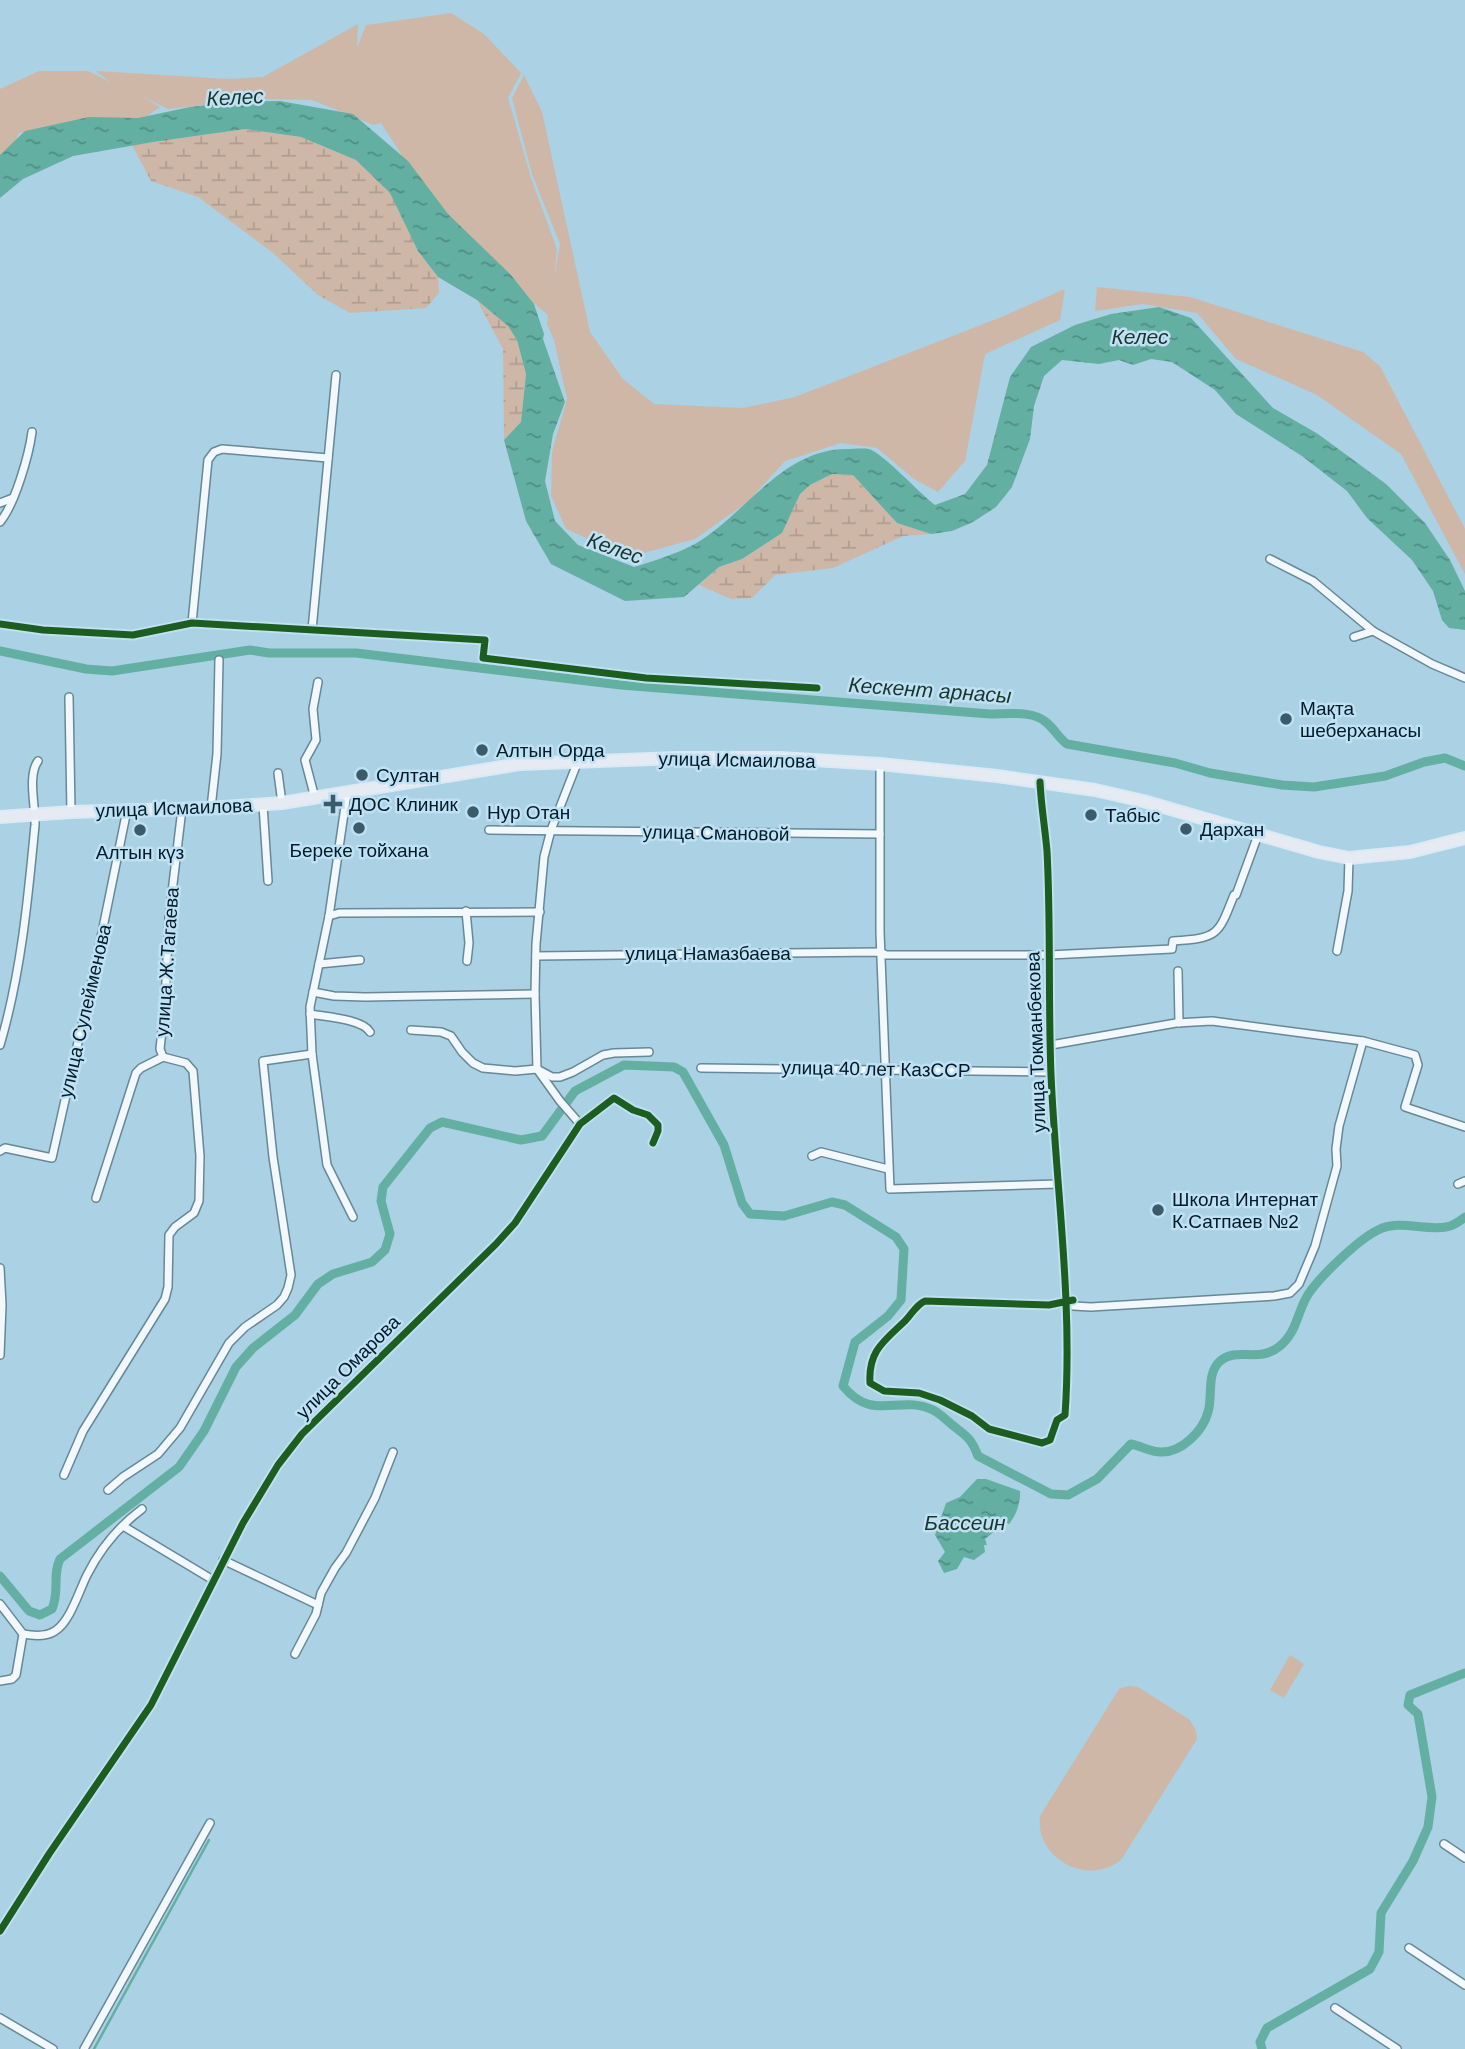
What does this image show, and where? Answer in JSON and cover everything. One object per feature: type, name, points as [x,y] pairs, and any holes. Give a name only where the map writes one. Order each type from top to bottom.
[{"type":"main road","name":"улица Исмаилова","points":[[0,817],[36,813],[263,805],[520,764],[579,760],[780,758],[880,764],[1095,790],[1349,858],[1410,852],[1465,838]]},
{"type":"street","points":[[312,630],[337,375]]},
{"type":"street","points":[[0,522],[13,498],[29,452],[32,432]]},
{"type":"street","points":[[192,623],[208,460],[211,454],[222,449],[328,458]]},
{"type":"street","points":[[0,503],[13,498]]},
{"type":"street","points":[[1270,559],[1313,581],[1373,631],[1432,664],[1465,678]]},
{"type":"street","points":[[0,624],[117,635],[192,623],[485,640],[483,658],[646,678],[817,688]]},
{"type":"street","points":[[1354,637],[1373,631]]},
{"type":"street","points":[[211,808],[217,754],[219,660]]},
{"type":"street","points":[[315,798],[305,760],[316,740],[313,709],[318,682]]},
{"type":"street","points":[[69,697],[71,812]]},
{"type":"street","points":[[579,760],[551,830],[544,857],[535,994],[537,1069],[580,1124]]},
{"type":"street","points":[[0,1045],[13,999],[30,877],[36,813],[33,796],[34,766],[38,761]]},
{"type":"street","points":[[880,764],[880,952],[890,1189],[1058,1184]]},
{"type":"street","points":[[278,773],[282,803]]},
{"type":"street","name":"улица Токманбекова","points":[[1040,782],[1046,850],[1051,1072],[1069,1301],[1065,1415],[1057,1420],[1047,1442],[1042,1443],[989,1429],[956,1407],[919,1393],[878,1390],[870,1383],[874,1351],[920,1303],[1049,1305],[1069,1301]]},
{"type":"street","points":[[347,793],[329,916],[310,1014],[312,1054],[327,1164],[353,1217]]},
{"type":"street","points":[[263,805],[268,881]]},
{"type":"street","name":"улица Ж.Тагаева","points":[[64,1475],[83,1431],[165,1299],[168,1287],[169,1235],[194,1213],[199,1201],[200,1156],[193,1071],[186,1063],[163,1057],[160,1049],[169,917],[182,809]]},
{"type":"street","name":"улица Сулейменова","points":[[0,1151],[5,1148],[52,1158],[116,875],[127,810]]},
{"type":"street","name":"улица Смановой","points":[[489,830],[880,834]]},
{"type":"street","name":"улица Намазбаева","points":[[536,956],[880,952],[887,955],[1049,955],[1172,949],[1173,941],[1204,939],[1222,926],[1258,835]]},
{"type":"street","points":[[1337,951],[1348,891],[1349,858]]},
{"type":"street","points":[[329,916],[466,911],[540,912]]},
{"type":"street","points":[[466,911],[469,943],[467,961]]},
{"type":"street","points":[[319,964],[360,960]]},
{"type":"street","points":[[1178,971],[1179,1023]]},
{"type":"street","points":[[313,992],[365,997],[535,994]]},
{"type":"street","points":[[310,1014],[357,1022],[367,1027],[370,1032]]},
{"type":"street","points":[[1051,1045],[1179,1023],[1212,1021],[1363,1041],[1415,1055],[1418,1065],[1405,1107],[1465,1127]]},
{"type":"street","points":[[411,1031],[441,1032],[451,1036],[462,1052],[483,1068],[515,1071],[537,1069],[552,1077],[560,1077],[603,1055],[649,1052]]},
{"type":"street","name":"улица Токманбекова","points":[[1069,1301],[1073,1306],[1091,1307],[1290,1293],[1303,1276],[1319,1231],[1337,1166],[1339,1126],[1363,1041]]},
{"type":"street","points":[[108,1490],[122,1476],[158,1454],[180,1428],[229,1343],[284,1297],[291,1275],[273,1157],[263,1061],[312,1054]]},
{"type":"street","points":[[96,1198],[133,1079],[141,1068],[163,1057]]},
{"type":"street","name":"улица 40 лет КазССР","points":[[702,1068],[1051,1072]]},
{"type":"street","name":"улица Омарова","points":[[0,1931],[151,1705],[223,1560],[263,1489],[302,1434],[515,1223],[580,1124],[614,1098],[654,1120],[658,1131],[653,1143]]},
{"type":"street","points":[[811,1156],[821,1152],[888,1169]]},
{"type":"street","points":[[0,1268],[0,1355]]},
{"type":"street","points":[[295,1654],[316,1614],[321,1593],[346,1553],[375,1497],[393,1452]]},
{"type":"street","points":[[0,1604],[23,1634],[48,1634],[59,1628],[114,1532],[142,1509]]},
{"type":"street","points":[[123,1526],[214,1580]]},
{"type":"street","points":[[223,1560],[318,1605]]},
{"type":"street","points":[[0,1681],[12,1679],[16,1675],[23,1634]]},
{"type":"street","points":[[84,2049],[210,1823]]},
{"type":"street","points":[[1444,1844],[1465,1858]]},
{"type":"street","points":[[1409,1948],[1465,1985]]},
{"type":"street","points":[[1335,2008],[1397,2049]]},
{"type":"street","points":[[0,2018],[53,2049]]},
{"type":"green space","points":[[451,13],[484,34],[521,73],[508,98],[531,178],[557,249],[554,279],[560,244],[532,174],[512,98],[524,75],[542,112],[590,332],[623,379],[654,404],[743,408],[795,397],[999,318],[1065,289],[1060,320],[985,354],[965,461],[938,492],[914,479],[877,448],[841,443],[785,461],[749,501],[695,539],[629,557],[566,529],[551,496],[552,452],[567,399],[554,340],[547,324],[548,315],[455,238],[381,123],[374,125],[312,100],[257,99],[168,109],[141,96],[160,107],[140,121],[19,133],[6,163],[0,167],[0,89],[39,71],[88,71],[110,82],[96,71],[229,79],[263,77],[358,24],[357,48],[366,25]]},
{"type":"green space","points":[[245,129],[301,137],[356,160],[390,193],[418,251],[438,277],[439,293],[426,308],[350,313],[318,295],[273,253],[198,197],[151,181],[132,145]]},
{"type":"green space","points":[[1097,287],[1190,297],[1363,352],[1380,366],[1465,529],[1465,574],[1401,454],[1317,395],[1236,359],[1197,313],[1143,304],[1095,311]]},
{"type":"green space","points":[[477,300],[508,326],[517,340],[526,374],[521,422],[504,440],[503,349]]},
{"type":"green space","points":[[832,474],[853,475],[897,523],[931,534],[903,536],[833,568],[775,575],[752,598],[731,599],[699,585],[719,567],[742,559],[782,533],[800,494],[810,485]]},
{"type":"green space","points":[[1290,1655],[1304,1664],[1284,1698],[1270,1690]]},
{"type":"green space","points":[[1138,1687],[1190,1720],[1197,1739],[1121,1860],[1112,1866],[1093,1870],[1069,1866],[1050,1851],[1040,1829],[1040,1816],[1119,1689]]},
{"type":"water","name":"Келес","points":[[280,101],[353,114],[408,161],[448,214],[511,275],[534,304],[565,402],[553,434],[545,481],[555,521],[578,545],[634,567],[673,554],[714,531],[784,471],[824,452],[869,449],[883,458],[935,505],[965,494],[987,465],[1010,377],[1031,347],[1075,325],[1111,314],[1159,307],[1191,318],[1273,408],[1318,434],[1386,484],[1425,523],[1450,560],[1465,591],[1465,630],[1449,628],[1442,620],[1433,591],[1412,560],[1367,518],[1347,491],[1302,456],[1236,414],[1215,390],[1172,362],[1151,359],[1133,365],[1119,360],[1099,364],[1062,360],[1044,376],[1034,406],[1030,439],[1012,487],[996,507],[973,522],[952,531],[931,534],[897,523],[853,475],[832,474],[810,485],[800,494],[782,533],[742,559],[719,567],[684,597],[625,601],[551,564],[526,521],[504,440],[521,422],[526,374],[517,340],[508,326],[477,300],[438,277],[418,251],[390,193],[356,160],[301,137],[245,129],[73,156],[23,179],[0,198],[0,155],[25,131],[89,117],[138,118],[190,107]]},
{"type":"water","name":"Бассеин","points":[[977,1479],[986,1479],[1020,1491],[1018,1509],[1009,1524],[1006,1522],[985,1539],[985,1552],[974,1560],[964,1557],[957,1569],[944,1573],[938,1561],[945,1552],[935,1535],[946,1503],[960,1497]]},
{"type":"waterway","name":"Кескент арнасы","points":[[0,651],[86,669],[112,671],[250,650],[269,653],[356,653],[621,685],[990,714],[1020,714],[1042,719],[1067,744],[1282,785],[1314,787],[1385,776],[1424,762],[1445,758],[1465,766]]},
{"type":"waterway","points":[[0,1576],[29,1611],[40,1615],[52,1609],[60,1559],[179,1467],[204,1431],[236,1367],[253,1348],[295,1315],[318,1284],[333,1274],[372,1262],[385,1250],[390,1234],[381,1201],[383,1187],[430,1128],[442,1122],[521,1140],[542,1136],[575,1091],[624,1065],[674,1067],[683,1072],[724,1145],[742,1203],[750,1214],[784,1216],[832,1202],[845,1205],[896,1237],[904,1249],[901,1300],[888,1316],[855,1342],[843,1386],[854,1397],[876,1406],[909,1405],[933,1410],[966,1436],[978,1456],[1051,1494],[1068,1495],[1097,1479],[1131,1444],[1162,1452],[1177,1448],[1191,1439],[1205,1419],[1213,1372],[1220,1361],[1234,1355],[1264,1354],[1280,1346],[1289,1336],[1305,1300],[1318,1282],[1338,1261],[1370,1235],[1394,1225],[1446,1227],[1465,1217]]},
{"type":"waterway","points":[[1262,2049],[1260,2042],[1267,2028],[1370,1969],[1379,1952],[1381,1913],[1413,1861],[1428,1827],[1432,1797],[1418,1714],[1408,1705],[1410,1695],[1465,1673]]},
{"type":"waterway","points":[[94,2049],[209,1840]]},
{"type":"cycle path","points":[[0,624],[43,630],[133,635],[192,623],[485,640],[483,658],[646,678],[817,688]]},
{"type":"cycle path","points":[[1040,782],[1047,851],[1051,1075],[1065,1288],[1067,1330],[1065,1415],[1057,1420],[1050,1440],[1042,1443],[989,1429],[972,1416],[940,1400],[919,1393],[884,1391],[870,1383],[872,1363],[879,1348],[925,1301],[1049,1305],[1073,1300]]},
{"type":"cycle path","points":[[0,1931],[151,1705],[243,1523],[278,1465],[302,1434],[515,1223],[580,1124],[614,1098],[633,1110],[648,1115],[658,1125],[653,1143]]},
{"type":"place","name":"Мақта шеберханасы","points":[[1286,719]]},
{"type":"place","name":"Алтын Орда","points":[[482,750]]},
{"type":"place","name":"Султан","points":[[362,775]]},
{"type":"place","name":"ДОС Клиник","points":[[333,804]]},
{"type":"place","name":"Нур Отан","points":[[473,812]]},
{"type":"place","name":"Табыс","points":[[1091,815]]},
{"type":"place","name":"Береке тойхана","points":[[359,828]]},
{"type":"place","name":"Дархан","points":[[1186,829]]},
{"type":"place","name":"Алтын күз","points":[[140,830]]},
{"type":"place","name":"Школа Интернат К.Сатпаев №2","points":[[1158,1210]]}]
